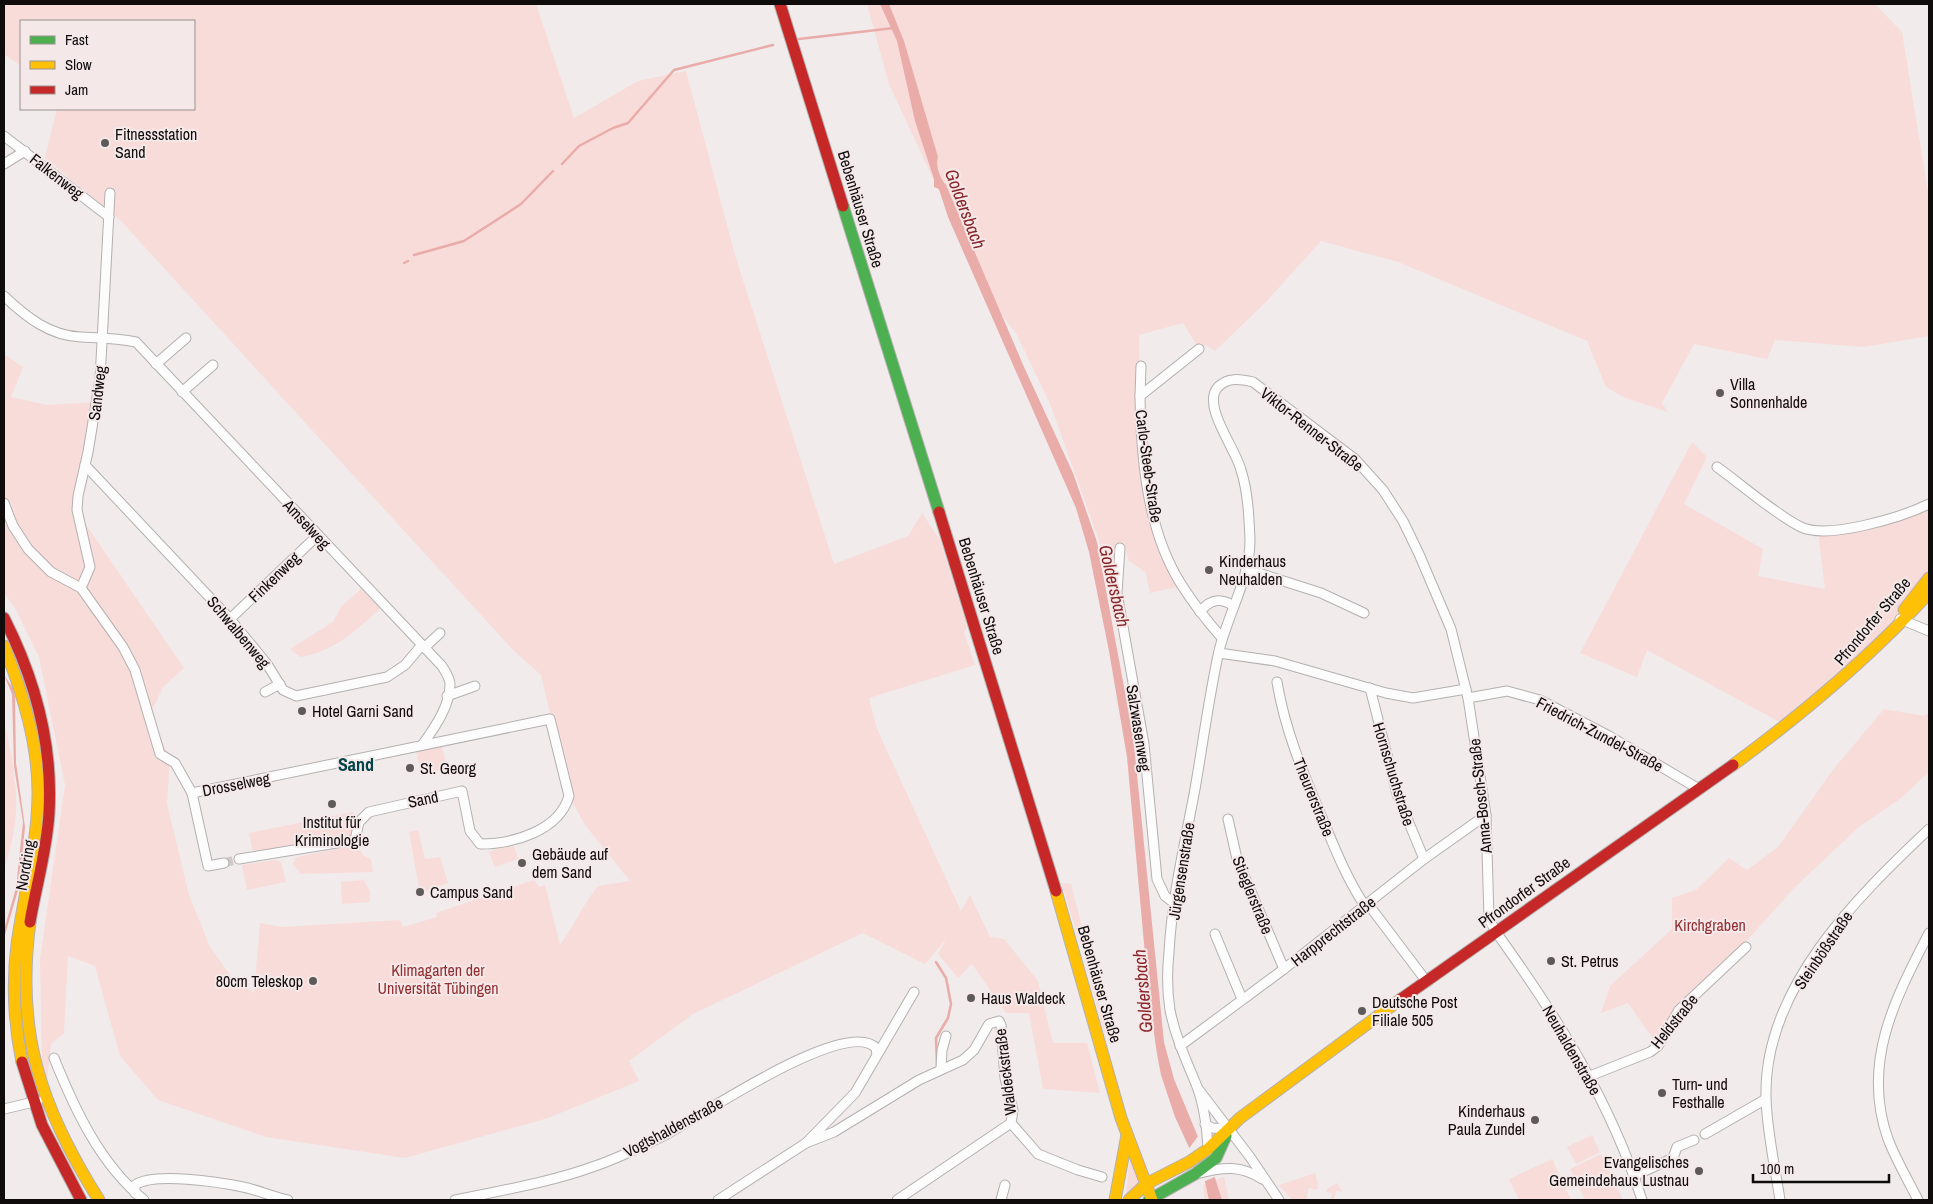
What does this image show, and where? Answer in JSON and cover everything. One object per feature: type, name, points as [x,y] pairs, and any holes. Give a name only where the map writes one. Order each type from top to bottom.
[{"type":"street","name":"Bebenhäuser Straße","points":[[780,4],[1032,810],[1127,1135],[1146,1184],[1150,1200]]},
{"type":"street","name":"Falkenweg","points":[[4,136],[110,217]]},
{"type":"street","points":[[4,164],[25,151]]},
{"type":"street","name":"Sandweg","points":[[80,588],[90,568],[78,510],[78,496],[100,379],[110,193]]},
{"type":"street","name":"Amselweg","points":[[4,296],[52,332],[74,337],[118,338],[136,342],[442,666],[450,684],[447,696],[439,722],[422,744]]},
{"type":"street","points":[[156,364],[186,338]]},
{"type":"street","name":"Carlo-Steeb-Straße","points":[[1140,396],[1199,349]]},
{"type":"street","points":[[182,392],[214,365]]},
{"type":"street","name":"Carlo-Steeb-Straße","points":[[1141,366],[1142,431],[1153,515],[1159,536],[1179,582],[1200,612],[1222,638]]},
{"type":"street","name":"Viktor-Renner-Straße","points":[[1246,569],[1250,550],[1246,490],[1241,469],[1232,446],[1213,408],[1214,391],[1228,380],[1253,382],[1355,459],[1383,490],[1403,521],[1428,573],[1451,629],[1467,693]]},
{"type":"street","name":"Schwalbenweg","points":[[85,465],[230,618],[267,664],[283,690],[296,696],[387,677],[405,665],[440,633]]},
{"type":"street","points":[[1718,466],[1801,527],[1818,532],[1899,516],[1929,504]]},
{"type":"street","name":"Drosselweg","points":[[4,503],[13,526],[28,549],[51,572],[80,588],[123,647],[135,670],[160,754],[175,763],[192,792],[550,719],[569,796]]},
{"type":"street","name":"Finkenweg","points":[[230,618],[318,535]]},
{"type":"street","name":"Salzwasenweg","points":[[1120,548],[1117,592],[1144,744],[1157,879],[1165,896],[1174,902]]},
{"type":"street","points":[[1246,569],[1320,593],[1364,613]]},
{"type":"street","name":"Jürgensenstraße","points":[[1208,1149],[1205,1124],[1196,1086],[1180,1046],[1170,1010],[1168,985],[1174,902],[1219,653],[1222,638],[1246,569]]},
{"type":"street","name":"Pfrondorfer Straße","points":[[1901,620],[1929,578]]},
{"type":"street","name":"Pfrondorfer Straße","points":[[1128,1200],[1146,1184],[1189,1162],[1208,1149],[1248,1111],[1698,789],[1840,684],[1929,593]]},
{"type":"street","points":[[1200,612],[1207,603],[1217,599],[1234,606]]},
{"type":"street","name":"Nordring","points":[[4,618],[28,672],[41,717],[48,754],[49,818],[27,949],[30,1032],[45,1099],[61,1135],[99,1200]]},
{"type":"street","points":[[1901,620],[1929,631]]},
{"type":"street","name":"Nordring","points":[[4,646],[30,720],[36,762],[38,816],[16,947],[14,989],[17,1032],[33,1102],[50,1145],[81,1200]]},
{"type":"street","points":[[1219,653],[1275,661],[1372,688]]},
{"type":"street","name":"Theurerstraße","points":[[1277,682],[1283,716],[1305,776],[1345,869],[1366,905],[1427,982]]},
{"type":"street","points":[[265,692],[280,684]]},
{"type":"street","points":[[447,696],[476,686]]},
{"type":"street","name":"Friedrich-Zundel-Straße","points":[[1372,688],[1412,698],[1508,691],[1540,700],[1609,736],[1698,789]]},
{"type":"street","name":"Hornschuchstraße","points":[[1372,688],[1397,794],[1424,859]]},
{"type":"street","name":"Anna-Bosch-Straße","points":[[1467,693],[1486,815],[1489,915],[1496,932]]},
{"type":"street","name":"Sand","points":[[239,859],[355,840],[359,822],[369,812],[462,791],[470,831],[474,839],[480,844],[490,844],[545,828],[557,819],[566,806],[569,796]]},
{"type":"street","points":[[192,792],[208,866],[224,863]]},
{"type":"street","name":"Harpprechtstraße","points":[[1180,1046],[1284,969],[1424,859],[1486,815]]},
{"type":"street","name":"Stieglerstraße","points":[[1228,819],[1237,859],[1284,969]]},
{"type":"street","name":"Steinbößstraße","points":[[1780,1200],[1766,1099],[1772,1049],[1784,1010],[1807,968],[1862,895],[1929,829]]},
{"type":"street","name":"Neuhaldenstraße","points":[[1496,932],[1558,1020],[1590,1076],[1634,1176],[1642,1200]]},
{"type":"street","points":[[1918,1200],[1888,1138],[1878,1090],[1878,1058],[1899,993],[1929,933]]},
{"type":"street","points":[[1215,934],[1242,999]]},
{"type":"street","name":"Heldstraße","points":[[1590,1076],[1650,1052],[1658,1046],[1679,1010],[1746,947]]},
{"type":"street","points":[[718,1200],[806,1143],[855,1093],[914,992]]},
{"type":"street","name":"Waldeckstraße","points":[[806,1143],[834,1132],[941,1068],[963,1060],[974,1050],[989,1024],[999,1021],[1001,1025],[1005,1078],[1013,1110],[1012,1123],[1041,1156],[1102,1177]]},
{"type":"street","points":[[941,1068],[942,1050],[946,1036]]},
{"type":"street","name":"Vogtshaldenstraße","points":[[454,1200],[595,1166],[666,1134],[789,1062],[846,1044],[868,1042],[876,1048],[877,1054]]},
{"type":"street","points":[[54,1058],[70,1099],[85,1126],[123,1182],[144,1200]]},
{"type":"street","name":"Jürgensenstraße","points":[[1196,1086],[1230,1129],[1279,1200]]},
{"type":"street","points":[[4,1109],[45,1099]]},
{"type":"street","points":[[1705,1134],[1766,1099]]},
{"type":"street","points":[[897,1200],[1012,1123]]},
{"type":"street","points":[[1205,1124],[1212,1128],[1230,1129]]},
{"type":"street","name":"Pfrondorfer Straße","points":[[1150,1200],[1217,1163],[1230,1129]]},
{"type":"street","points":[[1115,1200],[1127,1135]]},
{"type":"street","points":[[1634,1176],[1673,1158],[1677,1147],[1694,1140]]},
{"type":"street","points":[[1217,1163],[1252,1172],[1266,1182]]},
{"type":"street","points":[[135,1193],[135,1185],[142,1181],[170,1178],[244,1187],[288,1200]]},
{"type":"street","points":[[1001,1200],[1005,1186]]},
{"type":"green space","name":"Klimagarten der Universität Tübingen","points":[[4,4],[536,4],[574,118],[638,81],[686,71],[735,255],[834,564],[908,536],[922,513],[940,540],[967,627],[964,632],[975,665],[869,698],[877,729],[961,911],[970,895],[990,937],[1004,939],[1038,981],[1053,1043],[1087,1043],[1100,1093],[1043,1089],[1029,1013],[1006,1013],[972,964],[958,978],[938,954],[947,938],[925,964],[863,933],[693,1014],[629,1061],[639,1081],[548,1118],[405,1158],[266,1137],[158,1100],[120,1056],[95,966],[68,956],[64,1033],[51,1044],[47,1083],[42,1061],[40,959],[65,785],[39,657],[15,608],[4,593],[4,354],[23,367],[11,397],[47,405],[93,402],[74,493],[74,507],[184,668],[163,687],[150,715],[170,758],[167,804],[189,895],[210,947],[231,976],[254,993],[260,923],[281,927],[400,920],[403,927],[437,917],[436,913],[534,880],[539,887],[545,885],[560,945],[598,886],[630,881],[585,825],[569,796],[541,675],[512,649],[120,220],[45,158],[57,110],[195,110],[195,20],[20,20],[20,65],[4,54]]},
{"type":"green space","points":[[867,4],[1875,4],[1902,32],[1929,198],[1929,336],[1864,347],[1775,340],[1767,359],[1694,344],[1662,403],[1668,412],[1623,397],[1606,387],[1587,341],[1398,262],[1321,241],[1266,302],[1215,351],[1206,345],[1199,349],[1183,323],[1139,335],[1140,396],[1151,507],[1182,586],[1150,593],[1146,573],[1129,561],[1125,547],[1116,549],[1117,555],[1111,567],[1107,563],[1050,404],[1017,335],[988,297],[889,84]]},
{"type":"green space","points":[[1692,442],[1707,457],[1684,504],[1763,549],[1758,576],[1825,589],[1818,532],[1855,526],[1929,504],[1929,591],[1787,726],[1647,650],[1637,677],[1580,653]]},
{"type":"green space","points":[[365,585],[384,605],[346,638],[325,650],[300,657],[290,649],[333,622],[341,607]]},
{"type":"green space","name":"Kirchgraben","points":[[1884,709],[1924,716],[1929,713],[1929,772],[1900,799],[1860,826],[1794,888],[1743,945],[1691,998],[1658,1046],[1628,1003],[1601,1013],[1610,986],[1672,929],[1672,898],[1696,890],[1729,858],[1747,870],[1778,847],[1832,771]]},
{"type":"green space","points":[[4,721],[15,777],[16,812],[14,830],[4,868]]},
{"type":"green space","points":[[441,741],[447,769],[421,774],[415,746]]},
{"type":"green space","points":[[353,812],[359,822],[355,840],[254,856],[249,833]]},
{"type":"green space","points":[[418,830],[425,859],[440,857],[448,883],[420,893],[409,832]]},
{"type":"green space","points":[[513,843],[518,859],[495,867],[489,852]]},
{"type":"green space","points":[[357,845],[364,856],[371,859],[373,872],[301,874],[293,864],[296,857]]},
{"type":"green space","points":[[275,860],[281,862],[286,882],[247,890],[242,865]]},
{"type":"green space","points":[[364,880],[370,891],[370,902],[342,904],[341,882]]},
{"type":"green space","points":[[1061,883],[1071,884],[1089,954],[1080,942]]},
{"type":"green space","points":[[1090,966],[1096,980],[1094,986],[1103,1020],[1108,1021],[1110,1028],[1107,1034],[1104,1032],[1087,968]]},
{"type":"green space","points":[[1592,1135],[1600,1152],[1576,1164],[1567,1147]]},
{"type":"green space","points":[[1130,1154],[1139,1181],[1126,1196]]},
{"type":"green space","points":[[1601,1154],[1623,1200],[1585,1200],[1570,1169]]},
{"type":"green space","points":[[1552,1159],[1571,1200],[1519,1200],[1509,1179]]},
{"type":"green space","points":[[1315,1173],[1318,1185],[1317,1190],[1309,1188],[1306,1200],[1292,1200],[1279,1185]]},
{"type":"green space","points":[[1224,1177],[1229,1200],[1205,1200],[1203,1185]]},
{"type":"green space","points":[[1337,1183],[1342,1192],[1336,1191],[1334,1200],[1330,1200],[1332,1193],[1326,1192],[1327,1189]]},
{"type":"shaded area","points":[[880,4],[889,4],[904,41],[938,157],[937,164],[940,176],[946,185],[1024,367],[1073,473],[1097,542],[1133,735],[1164,1042],[1174,1079],[1215,1178],[1222,1200],[1209,1200],[1205,1182],[1175,1117],[1161,1075],[1149,998],[1127,757],[1109,651],[1089,552],[1076,508],[948,217],[939,189],[934,187],[934,179],[915,121],[897,41]]},
{"type":"shaded area","points":[[4,675],[13,688],[15,697],[16,763],[25,827],[19,887],[4,938],[4,930],[16,888],[23,822],[14,766],[12,694]]},
{"type":"pier","points":[[1199,1135],[1217,1176],[1203,1182],[1187,1151]]},
{"type":"waterway","points":[[799,39],[894,28]]},
{"type":"waterway","points":[[562,164],[579,146],[613,128],[628,123],[674,70],[773,45]]},
{"type":"waterway","points":[[414,255],[464,241],[521,204],[553,171]]},
{"type":"waterway","points":[[404,263],[408,261]]},
{"type":"waterway","points":[[936,962],[946,978],[951,1004],[948,1018],[936,1038],[937,1065]]},
{"type":"tunnel","points":[[224,863],[239,859]]},
{"type":"traffic: fast","points":[[843,206],[939,512]]},
{"type":"traffic: fast","points":[[1149,1200],[1195,1174],[1216,1158],[1226,1136]]},
{"type":"traffic: slow","points":[[1904,610],[1929,578]]},
{"type":"traffic: slow","points":[[1733,765],[1835,684],[1883,640],[1929,593]]},
{"type":"traffic: slow","points":[[4,646],[23,701],[33,739],[38,778],[35,834],[17,944],[14,989],[17,1033],[22,1062]]},
{"type":"traffic: slow","points":[[1056,891],[1121,1118],[1152,1200]]},
{"type":"traffic: slow","points":[[30,922],[26,962],[26,999],[30,1034],[37,1068],[48,1101],[62,1133],[99,1200]]},
{"type":"traffic: slow","points":[[1129,1200],[1146,1184],[1189,1162],[1208,1149],[1240,1118],[1401,999]]},
{"type":"traffic: slow","points":[[1115,1200],[1127,1135]]},
{"type":"traffic: jam","points":[[780,4],[843,206]]},
{"type":"traffic: jam","points":[[939,512],[1056,891]]},
{"type":"traffic: jam","points":[[4,618],[25,664],[33,688],[40,712],[48,762],[48,827],[30,922]]},
{"type":"traffic: jam","points":[[1401,999],[1733,765]]},
{"type":"traffic: jam","points":[[22,1062],[42,1125],[81,1200]]},
{"type":"place","name":"Fitnessstation Sand","points":[[105,143]]},
{"type":"place","name":"Villa Sonnenhalde","points":[[1720,393]]},
{"type":"place","name":"Kinderhaus Neuhalden","points":[[1209,570]]},
{"type":"place","name":"Hotel Garni Sand","points":[[302,711]]},
{"type":"place","name":"St. Georg","points":[[410,768]]},
{"type":"place","name":"Institut für Kriminologie","points":[[332,804]]},
{"type":"place","name":"Gebäude auf dem Sand","points":[[522,863]]},
{"type":"place","name":"Campus Sand","points":[[420,892]]},
{"type":"place","name":"St. Petrus","points":[[1551,961]]},
{"type":"place","name":"80cm Teleskop","points":[[313,981]]},
{"type":"place","name":"Haus Waldeck","points":[[971,998]]},
{"type":"place","name":"Deutsche Post Filiale 505","points":[[1362,1011]]},
{"type":"place","name":"Turn- und Festhalle","points":[[1662,1093]]},
{"type":"place","name":"Kinderhaus Paula Zundel","points":[[1535,1120]]},
{"type":"place","name":"Evangelisches Gemeindehaus Lustnau","points":[[1699,1171]]},
{"type":"district","name":"Sand","points":[[356,765]]},
{"type":"water label","name":"Goldersbach","points":[[965,209]]},
{"type":"water label","name":"Goldersbach","points":[[1114,586]]},
{"type":"water label","name":"Goldersbach","points":[[1143,991]]}]
